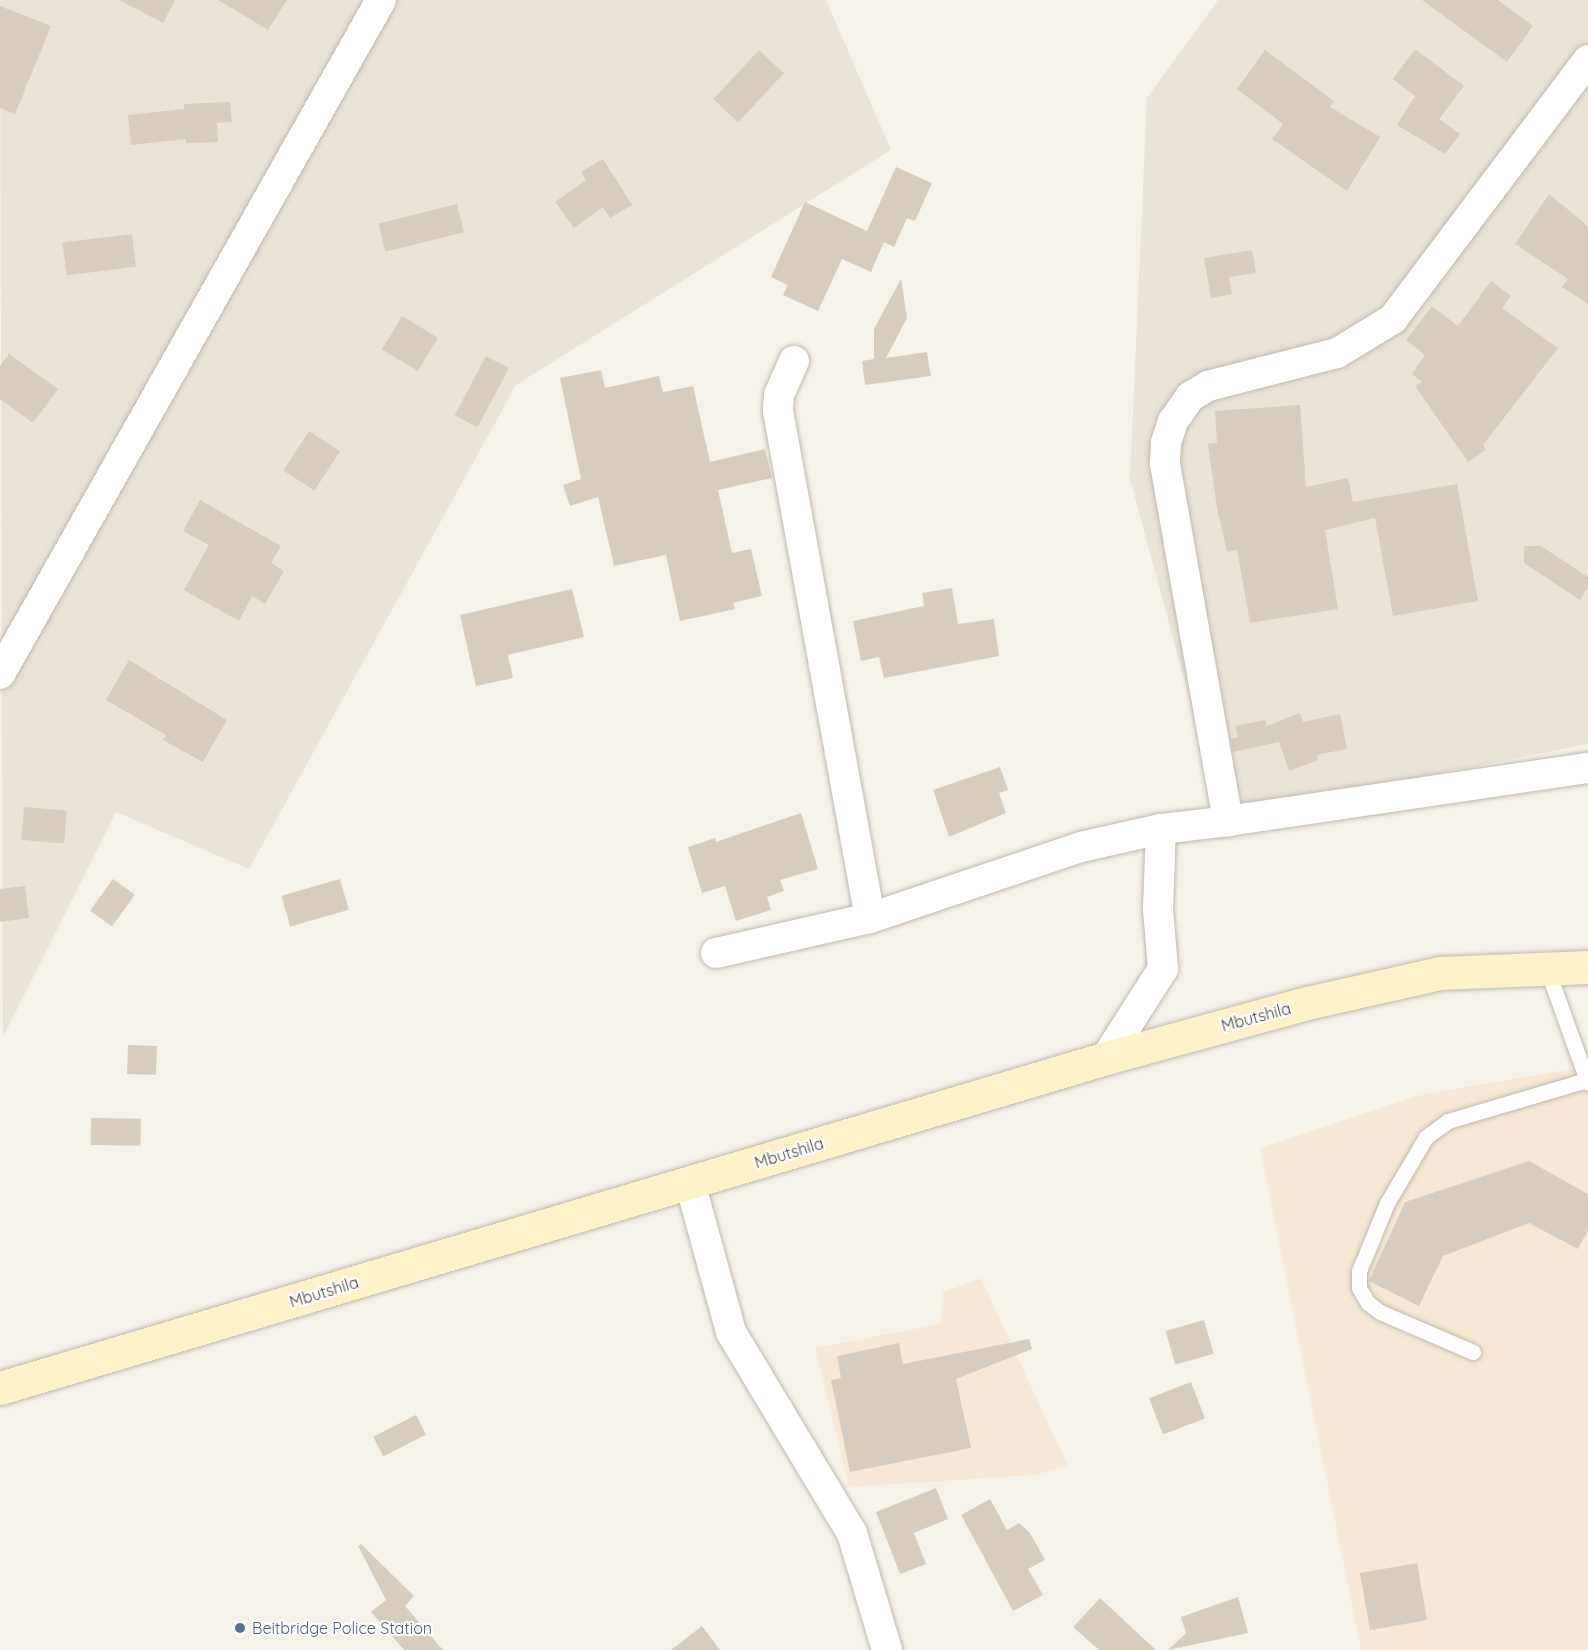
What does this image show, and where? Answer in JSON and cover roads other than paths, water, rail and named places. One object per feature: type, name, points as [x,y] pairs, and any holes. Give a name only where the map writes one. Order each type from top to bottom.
[{"type":"street","points":[[0,674],[381,0]]},
{"type":"street","points":[[1228,820],[1165,464],[1166,443],[1173,421],[1190,397],[1208,386],[1337,353],[1393,319],[1588,60]]},
{"type":"street","points":[[795,361],[779,394],[778,411],[870,918]]},
{"type":"street","points":[[716,953],[870,918],[1081,847],[1161,829],[1588,768]]},
{"type":"street","points":[[1106,1058],[1163,969],[1158,909],[1161,829]]},
{"type":"street","name":"Mbutshila","points":[[0,1388],[1106,1058],[1307,1003],[1440,974],[1546,966],[1588,967]]},
{"type":"street","points":[[690,1183],[731,1332],[852,1533],[887,1650]]},
{"type":"lane","points":[[1473,1352],[1380,1312],[1368,1303],[1359,1288],[1359,1271],[1387,1203],[1426,1137],[1448,1121],[1587,1081],[1546,966]]},
{"type":"place","name":"Beitbridge Police Station","points":[[240,1628]]}]
